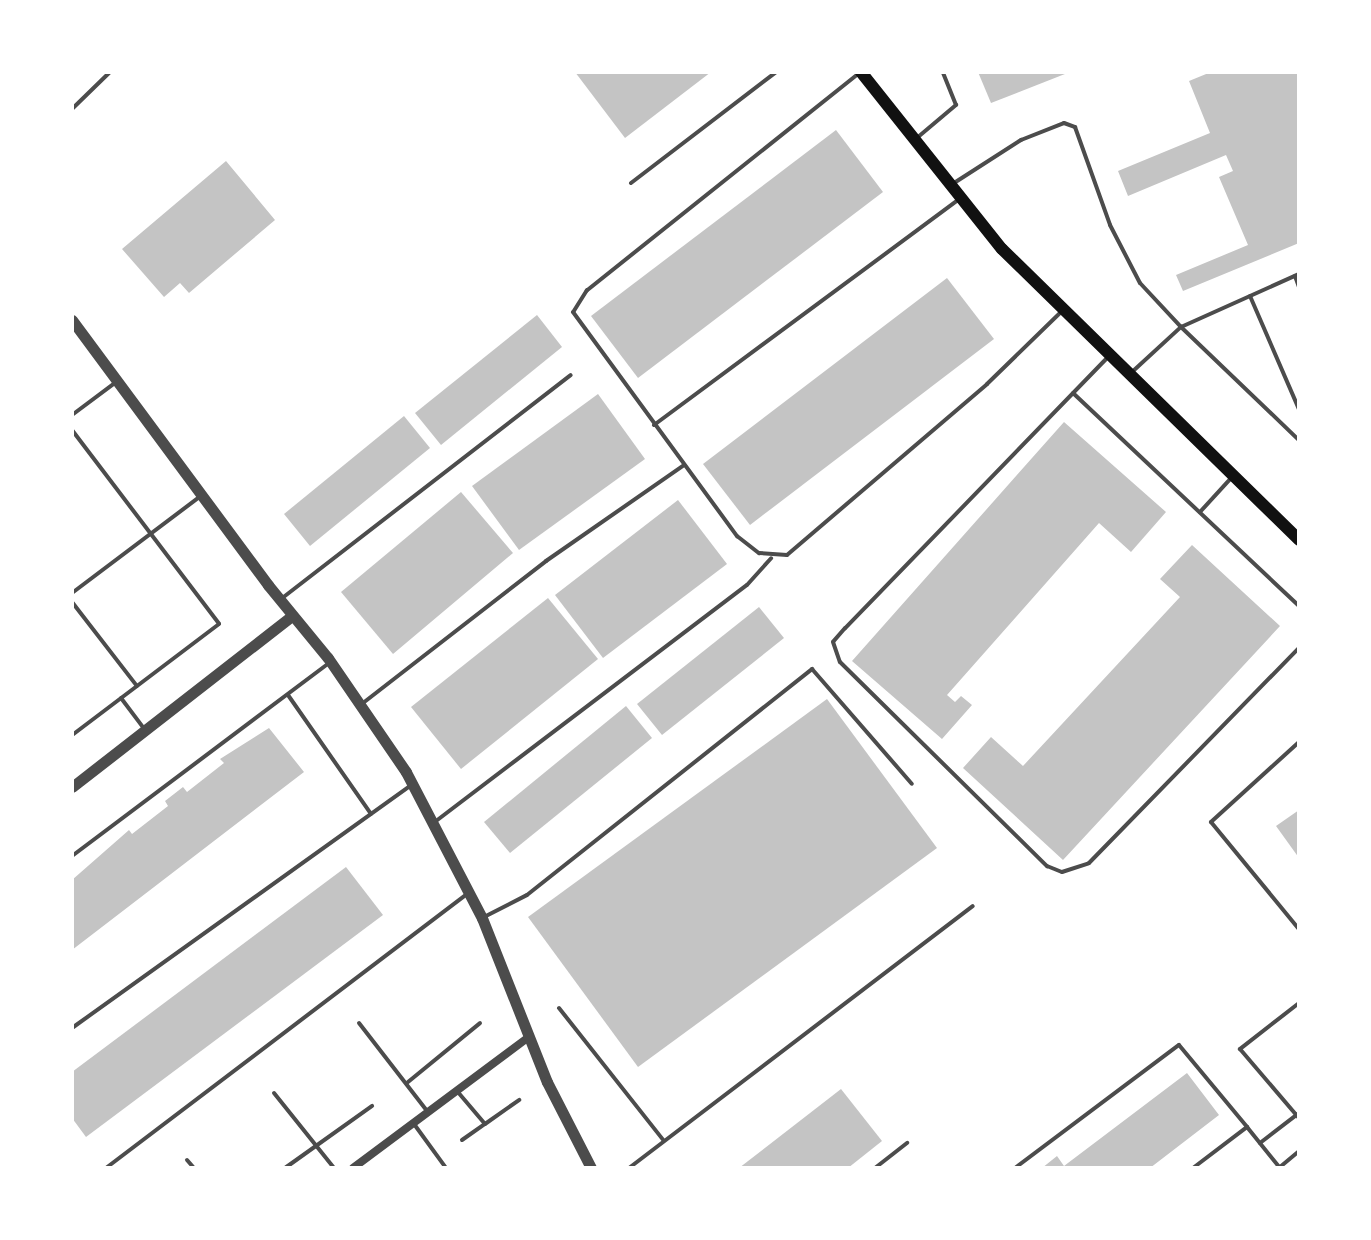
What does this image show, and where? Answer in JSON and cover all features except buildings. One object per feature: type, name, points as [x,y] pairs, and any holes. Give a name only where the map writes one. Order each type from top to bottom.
[{"type":"main road","points":[[861,72],[959,199],[1063,309],[1233,476],[1297,534]]},
{"type":"street","points":[[72,320],[279,600],[331,661],[413,785],[482,918],[529,1037],[591,1168]]},
{"type":"street","points":[[72,787],[292,616]]},
{"type":"street","points":[[353,1168],[529,1037]]},
{"type":"lane","points":[[72,109],[110,72]]},
{"type":"lane","points":[[631,183],[776,72]]},
{"type":"lane","points":[[861,72],[576,302],[577,322],[737,536],[772,557],[787,555],[830,522],[987,384],[1063,309]]},
{"type":"lane","points":[[913,141],[956,105],[943,72]]},
{"type":"lane","points":[[949,187],[1021,140],[1064,123],[1075,127],[1110,225],[1140,283],[1181,327],[1299,440]]},
{"type":"lane","points":[[654,425],[959,199]]},
{"type":"lane","points":[[1130,374],[1181,327],[1297,275],[1299,287]]},
{"type":"lane","points":[[1250,296],[1299,409]]},
{"type":"lane","points":[[1110,354],[845,628],[833,642],[840,662],[1047,866],[1062,872],[1089,863],[1299,648]]},
{"type":"lane","points":[[279,600],[571,375]]},
{"type":"lane","points":[[72,415],[119,380]]},
{"type":"lane","points":[[1073,393],[1299,606]]},
{"type":"lane","points":[[72,430],[219,624],[72,735]]},
{"type":"lane","points":[[361,704],[546,561],[684,465]]},
{"type":"lane","points":[[1200,512],[1233,476]]},
{"type":"lane","points":[[72,593],[203,494]]},
{"type":"lane","points":[[434,823],[747,585],[772,557]]},
{"type":"lane","points":[[72,602],[137,686]]},
{"type":"lane","points":[[72,856],[331,661]]},
{"type":"lane","points":[[482,918],[527,895],[812,669],[912,784]]},
{"type":"lane","points":[[288,694],[371,814]]},
{"type":"lane","points":[[121,698],[146,730]]},
{"type":"lane","points":[[1299,742],[1211,822],[1299,929]]},
{"type":"lane","points":[[72,1028],[413,785]]},
{"type":"lane","points":[[106,1168],[468,893]]},
{"type":"lane","points":[[629,1168],[973,906]]},
{"type":"lane","points":[[1260,1143],[1298,1115],[1240,1049],[1299,1003]]},
{"type":"lane","points":[[559,1008],[664,1141]]},
{"type":"lane","points":[[359,1023],[408,1082],[429,1113]]},
{"type":"lane","points":[[408,1082],[480,1023]]},
{"type":"lane","points":[[1015,1168],[1179,1045],[1279,1168],[1299,1151]]},
{"type":"lane","points":[[457,1091],[485,1124]]},
{"type":"lane","points":[[274,1093],[334,1168]]},
{"type":"lane","points":[[462,1140],[519,1100]]},
{"type":"lane","points":[[285,1168],[372,1106]]},
{"type":"lane","points":[[414,1124],[446,1168]]},
{"type":"lane","points":[[1193,1168],[1247,1127]]},
{"type":"lane","points":[[875,1168],[907,1143]]},
{"type":"lane","points":[[187,1160],[194,1168]]},
{"type":"lane","points":[[434,1168],[441,1162]]}]
